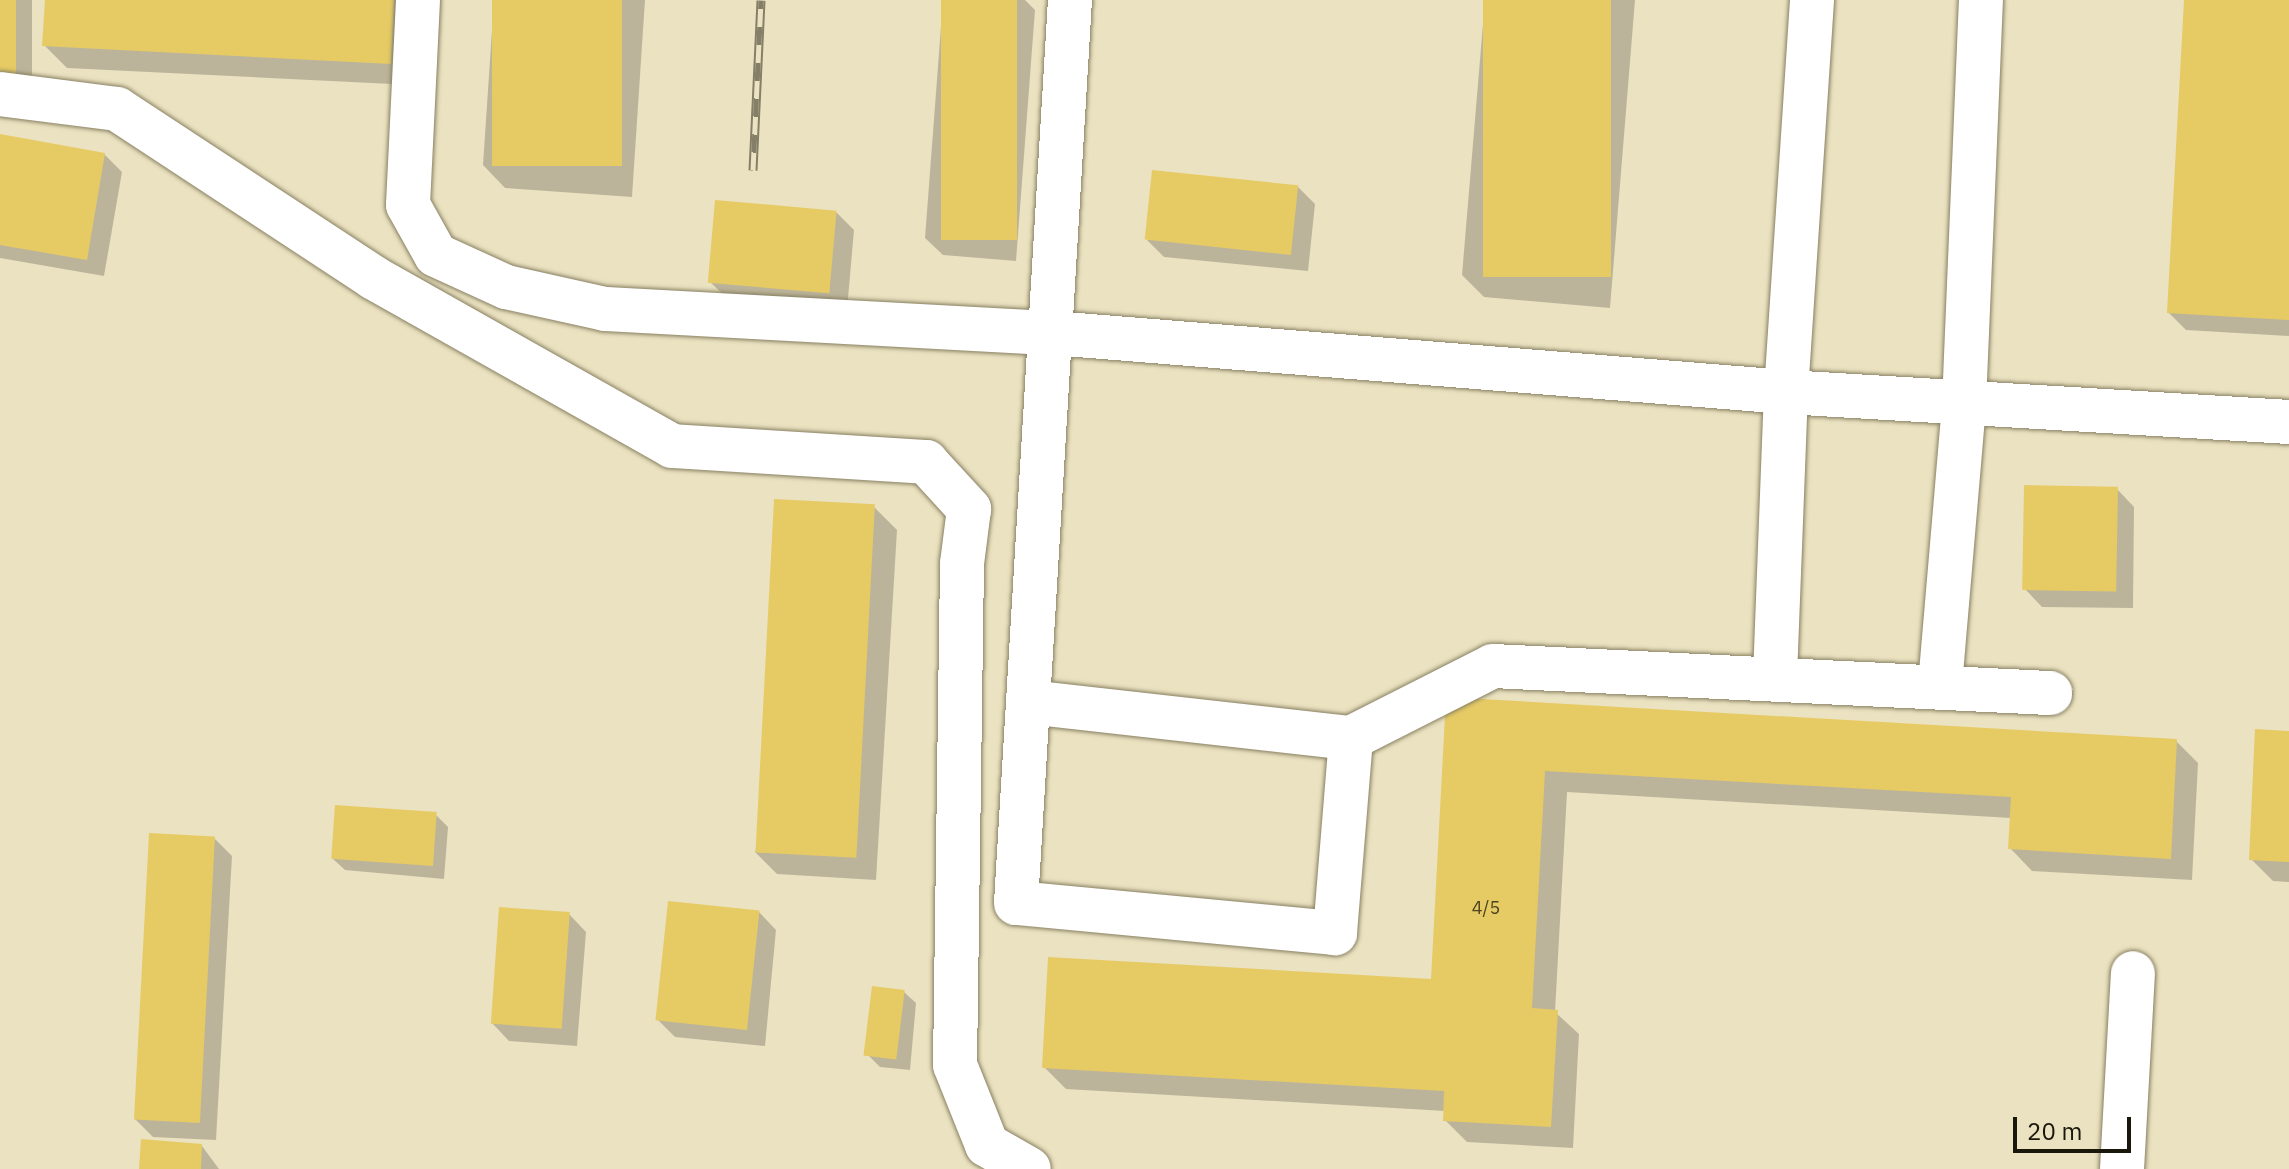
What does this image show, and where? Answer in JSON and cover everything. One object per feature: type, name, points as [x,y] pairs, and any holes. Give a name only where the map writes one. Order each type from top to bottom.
[{"type":"lane","points":[[418,0],[408,205],[436,255],[506,287],[605,309],[1053,333],[1786,392],[2289,422]]},
{"type":"lane","points":[[1070,0],[1053,333],[1016,903],[1335,933],[1351,738]]},
{"type":"lane","points":[[1775,677],[1786,392],[1812,0]]},
{"type":"lane","points":[[1940,685],[1964,404],[1981,0]]},
{"type":"lane","points":[[0,94],[117,109],[374,278],[672,446],[926,462],[969,509],[962,564],[955,1065],[987,1145],[1029,1169]]},
{"type":"lane","points":[[1029,702],[1351,738],[1493,666],[1775,677],[2050,693]]},
{"type":"lane","points":[[2122,1169],[2133,973]]},
{"type":"building","points":[[0,0],[16,0],[16,74],[0,74]]},
{"type":"building","points":[[45,0],[394,0],[391,64],[42,46]]},
{"type":"building","points":[[492,0],[622,0],[622,166],[492,166]]},
{"type":"building","points":[[941,0],[1017,0],[1017,240],[941,240]]},
{"type":"building","points":[[1483,0],[1611,0],[1611,277],[1483,277]]},
{"type":"building","points":[[2184,0],[2289,0],[2289,320],[2167,313]]},
{"type":"building","points":[[0,134],[105,153],[87,260],[0,245]]},
{"type":"building","points":[[1152,170],[1298,185],[1291,255],[1145,240]]},
{"type":"building","points":[[715,200],[837,211],[829,293],[708,283]]},
{"type":"building","points":[[2024,485],[2118,487],[2116,592],[2022,590]]},
{"type":"building","points":[[774,499],[875,504],[856,858],[755,853]]},
{"type":"building","points":[[1446,697],[2177,739],[2171,859],[2008,849],[2011,797],[1545,771],[1532,1008],[1558,1010],[1551,1127],[1443,1121],[1444,1091],[1042,1068],[1048,957],[1431,979]]},
{"type":"building","points":[[2255,729],[2289,731],[2289,862],[2249,860]]},
{"type":"building","points":[[335,805],[437,812],[433,866],[331,859]]},
{"type":"building","points":[[149,833],[215,836],[200,1123],[134,1120]]},
{"type":"building","points":[[668,901],[759,911],[747,1030],[655,1020]]},
{"type":"building","points":[[499,907],[570,912],[562,1029],[491,1024]]},
{"type":"building","points":[[872,986],[905,990],[896,1059],[863,1055]]},
{"type":"building","points":[[141,1139],[202,1144],[201,1169],[139,1169]]},
{"type":"railway","points":[[753,170],[761,0]]}]
